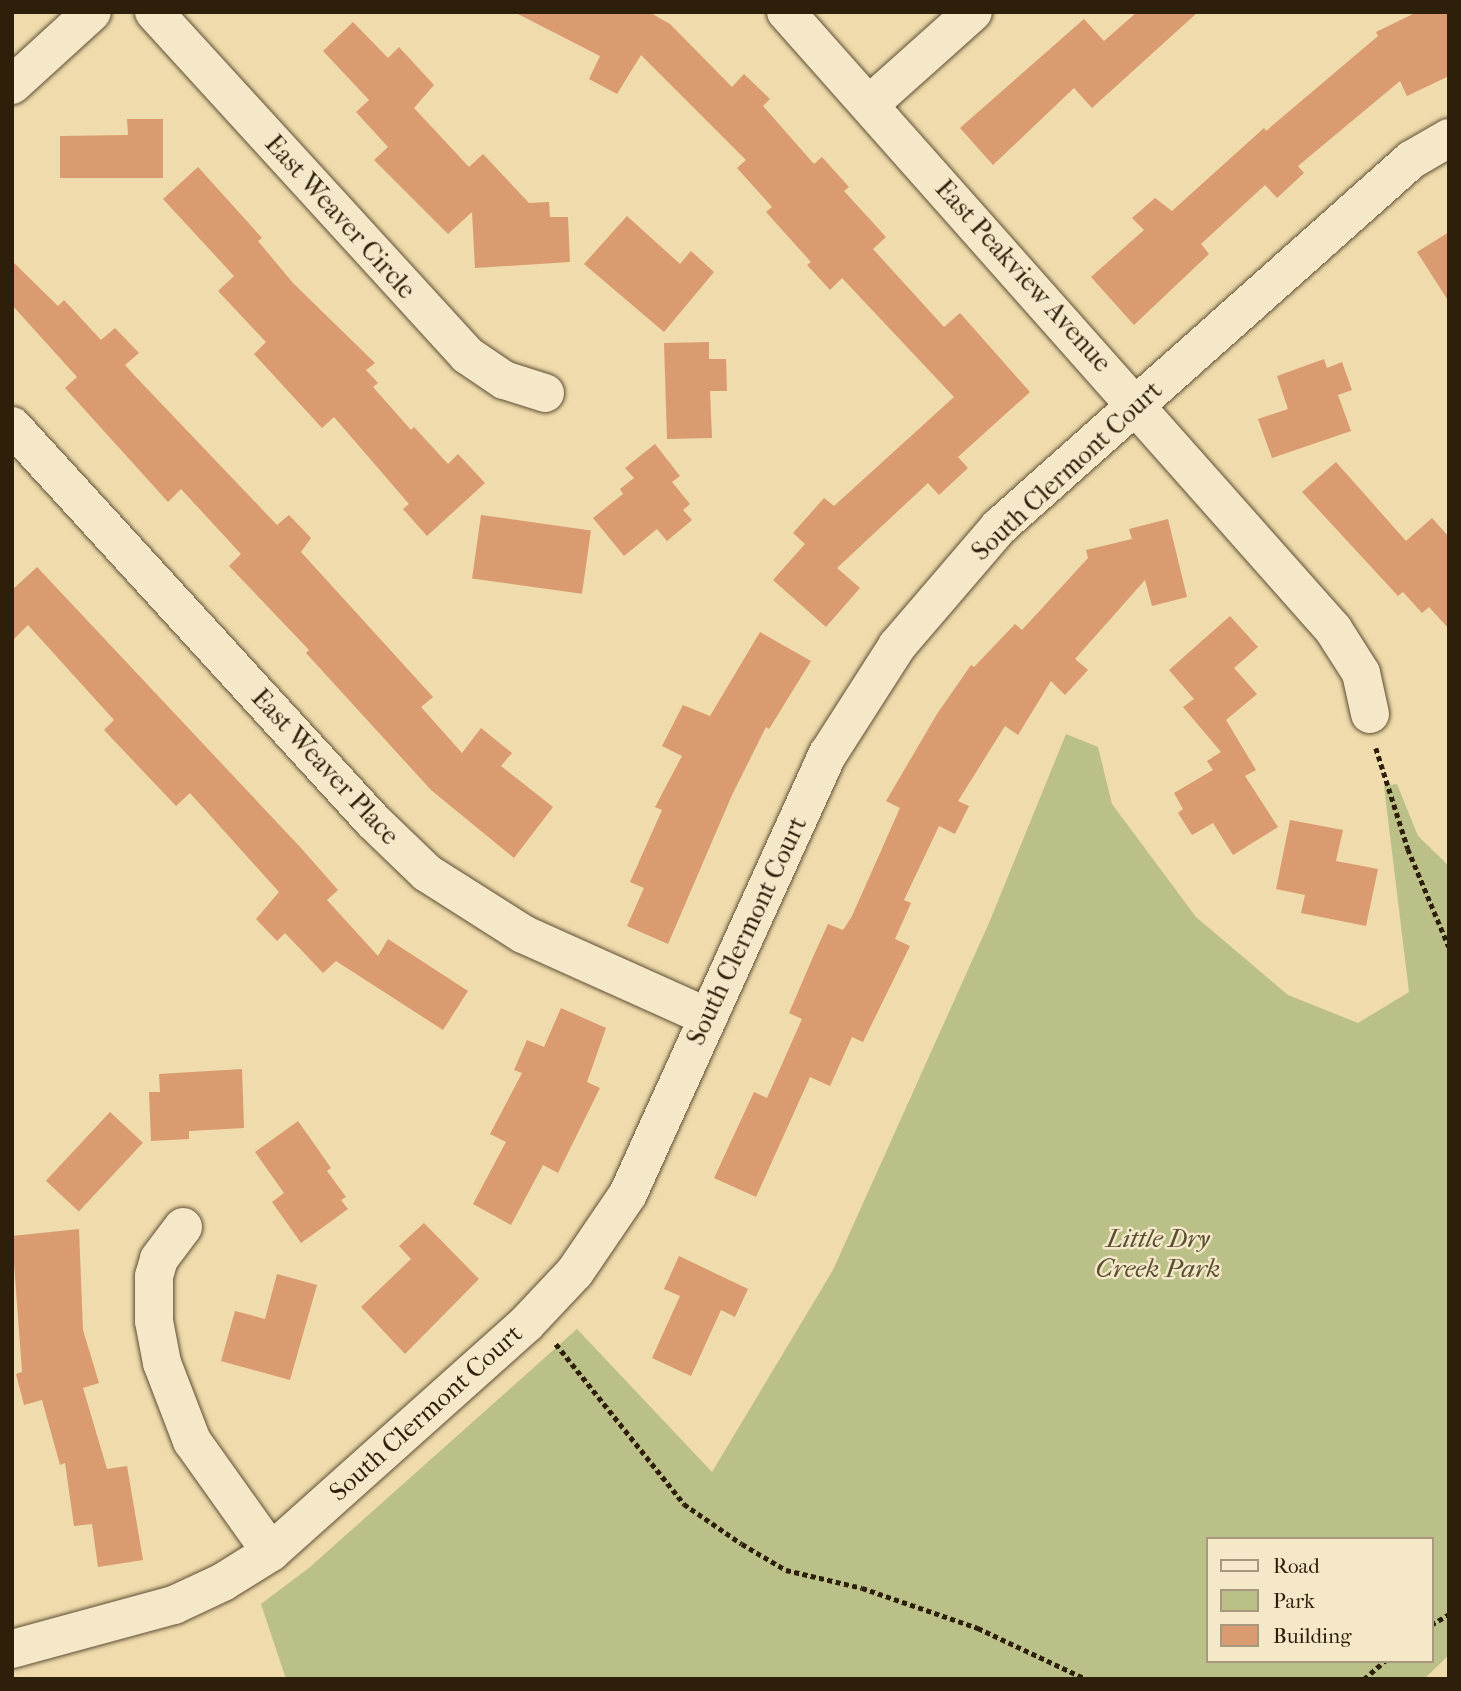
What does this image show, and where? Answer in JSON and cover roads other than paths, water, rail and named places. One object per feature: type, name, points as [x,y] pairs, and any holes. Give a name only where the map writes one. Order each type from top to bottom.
[{"type":"street","points":[[12,85],[92,12]]},
{"type":"street","name":"East Weaver Circle","points":[[155,12],[467,355],[503,380],[545,393]]},
{"type":"street","name":"East Peakview Avenue","points":[[786,12],[1334,629],[1361,673],[1370,714]]},
{"type":"street","points":[[870,104],[973,12]]},
{"type":"street","name":"South Clermont Court","points":[[12,1649],[174,1605],[223,1582],[271,1552],[533,1317],[609,1227],[828,754],[897,646],[999,527],[1411,160],[1449,138]]},
{"type":"street","name":"East Weaver Place","points":[[12,426],[373,821],[427,873],[523,934],[708,1017]]},
{"type":"street","points":[[183,1227],[159,1259],[154,1276],[154,1321],[162,1363],[192,1441],[271,1552]]},
{"type":"park label","name":"Little Dry Creek Park","points":[[1158,1254]]}]
